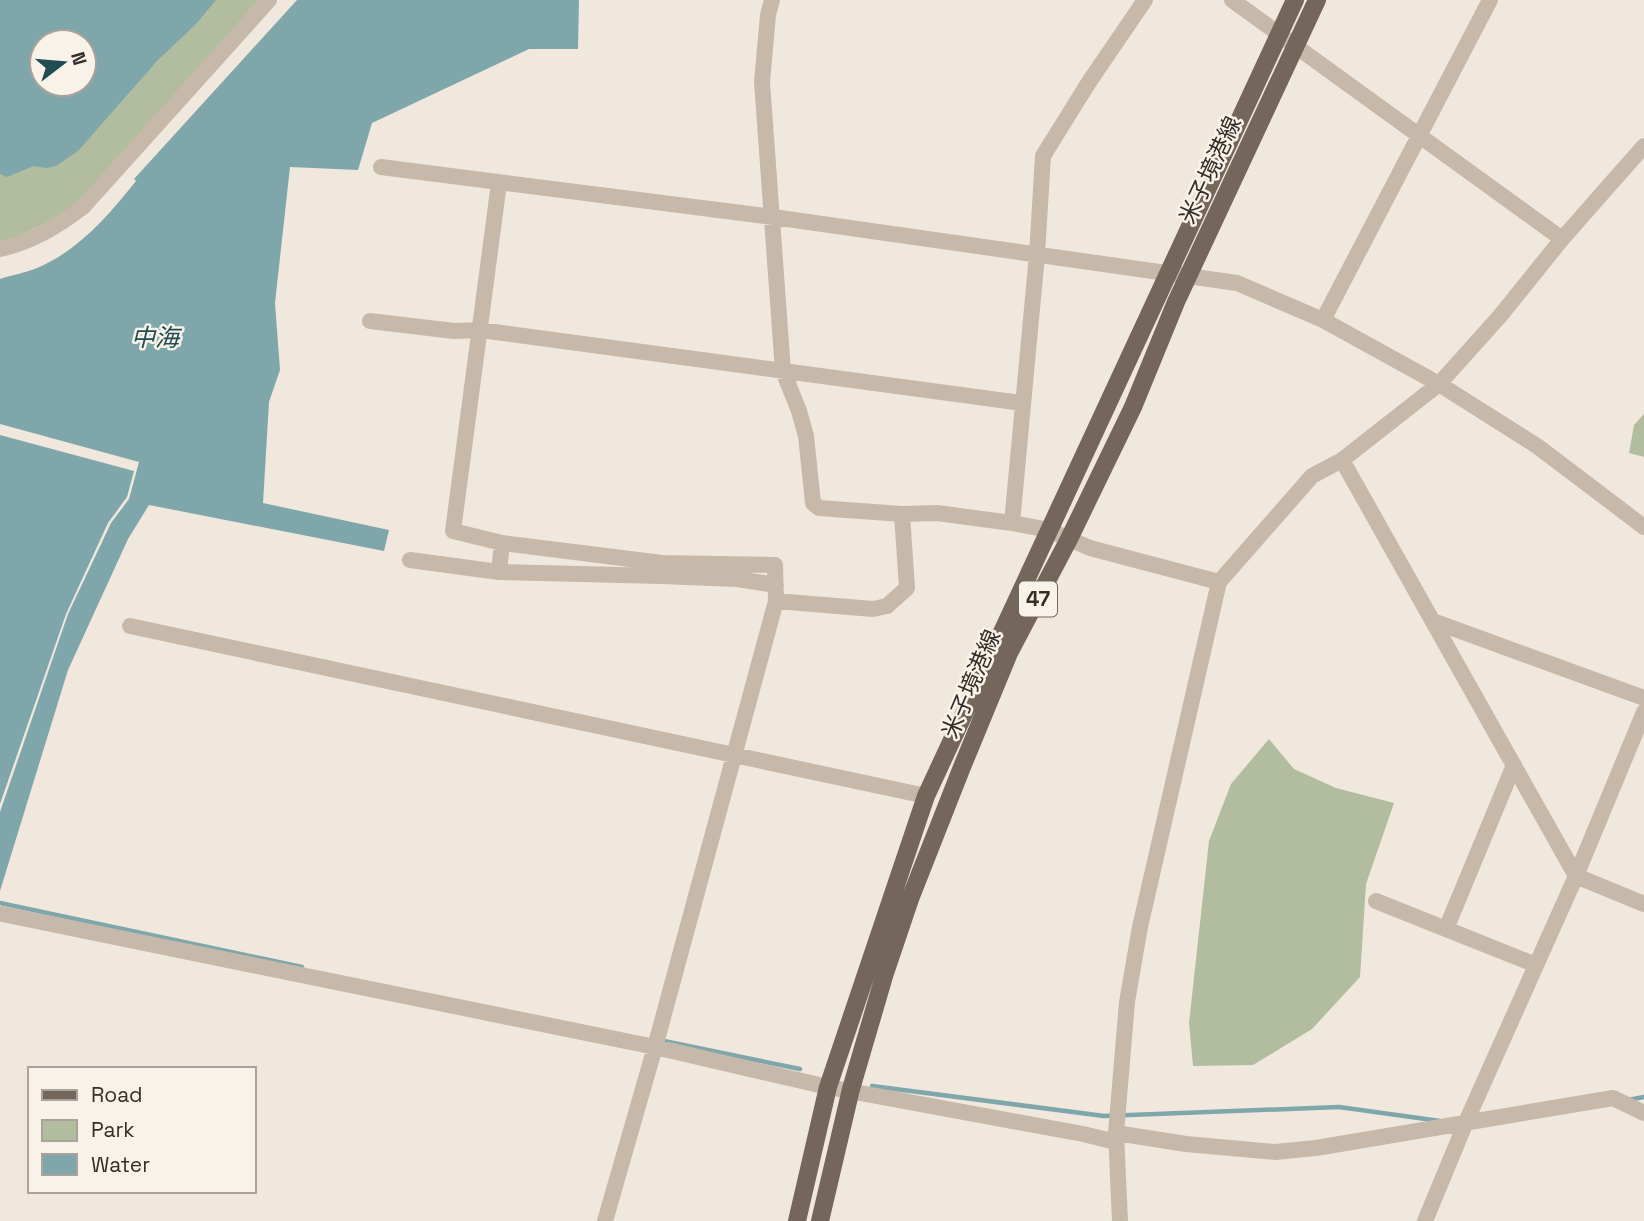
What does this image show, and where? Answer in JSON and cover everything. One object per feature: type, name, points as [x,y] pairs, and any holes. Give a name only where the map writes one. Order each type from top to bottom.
[{"type":"main road","name":"米子境港線","points":[[797,1221],[828,1087],[926,796],[1295,0]]},
{"type":"main road","name":"米子境港線","points":[[820,1221],[851,1089],[885,973],[914,887],[1009,653],[1069,539],[1133,407],[1188,276],[1317,0]]},
{"type":"street","points":[[0,249],[50,230],[90,200],[269,0]]},
{"type":"street","points":[[772,0],[768,15],[762,82],[783,371],[806,436],[813,503],[819,508],[902,514],[937,513],[1049,530],[1090,548],[1219,582]]},
{"type":"street","points":[[1012,523],[1037,255],[1043,156],[1145,0]]},
{"type":"street","points":[[1233,0],[1562,239]]},
{"type":"street","points":[[1323,320],[1490,0]]},
{"type":"street","points":[[1119,1221],[1116,1138],[1126,1002],[1140,927],[1219,582],[1312,476],[1342,460],[1439,384],[1644,146]]},
{"type":"street","points":[[381,167],[773,217],[1237,283],[1323,320],[1439,384],[1537,446],[1644,527]]},
{"type":"street","points":[[499,183],[453,531],[502,543],[661,570]]},
{"type":"street","points":[[370,321],[454,331],[480,330],[1022,403]]},
{"type":"street","points":[[1342,460],[1576,876],[1644,904]]},
{"type":"street","points":[[776,593],[873,609],[887,606],[907,588],[902,514]]},
{"type":"street","points":[[499,572],[502,543]]},
{"type":"street","points":[[411,560],[499,572],[661,570],[775,565],[776,593],[734,757],[605,1221]]},
{"type":"street","points":[[1433,621],[1644,698]]},
{"type":"street","points":[[130,626],[926,796]]},
{"type":"street","points":[[1425,1221],[1466,1122],[1576,876],[1644,712]]},
{"type":"street","points":[[1447,929],[1514,765]]},
{"type":"street","points":[[1376,901],[1536,965]]},
{"type":"street","points":[[2,914],[655,1047],[828,1087],[1116,1138],[1275,1152],[1316,1148],[1613,1098],[1644,1113]]},
{"type":"green space","points":[[0,0],[264,0],[73,210],[0,245]]},
{"type":"green space","points":[[1644,414],[1644,457],[1629,453],[1634,425]]},
{"type":"green space","points":[[1269,739],[1294,769],[1336,788],[1394,803],[1366,884],[1360,977],[1312,1029],[1253,1065],[1193,1066],[1189,1023],[1209,841],[1231,784]]},
{"type":"water","points":[[0,0],[216,0],[196,24],[157,61],[78,151],[56,166],[34,166],[7,177],[0,174]]},
{"type":"water","name":"中海","points":[[297,0],[579,0],[578,49],[529,49],[372,123],[358,170],[290,167],[275,303],[280,370],[269,402],[263,503],[389,530],[384,551],[149,505],[128,539],[68,670],[0,891],[0,812],[68,614],[111,523],[129,499],[139,462],[0,424],[0,279],[52,261],[92,231],[126,194],[136,181],[134,179]]},
{"type":"water","points":[[0,435],[134,471],[127,497],[108,523],[66,614],[0,804]]},
{"type":"waterway","points":[[0,903],[302,967]]},
{"type":"waterway","points":[[664,1041],[800,1069]]},
{"type":"waterway","points":[[872,1086],[1104,1116],[1339,1107],[1440,1121]]},
{"type":"waterway","points":[[1628,1100],[1644,1097]]}]
